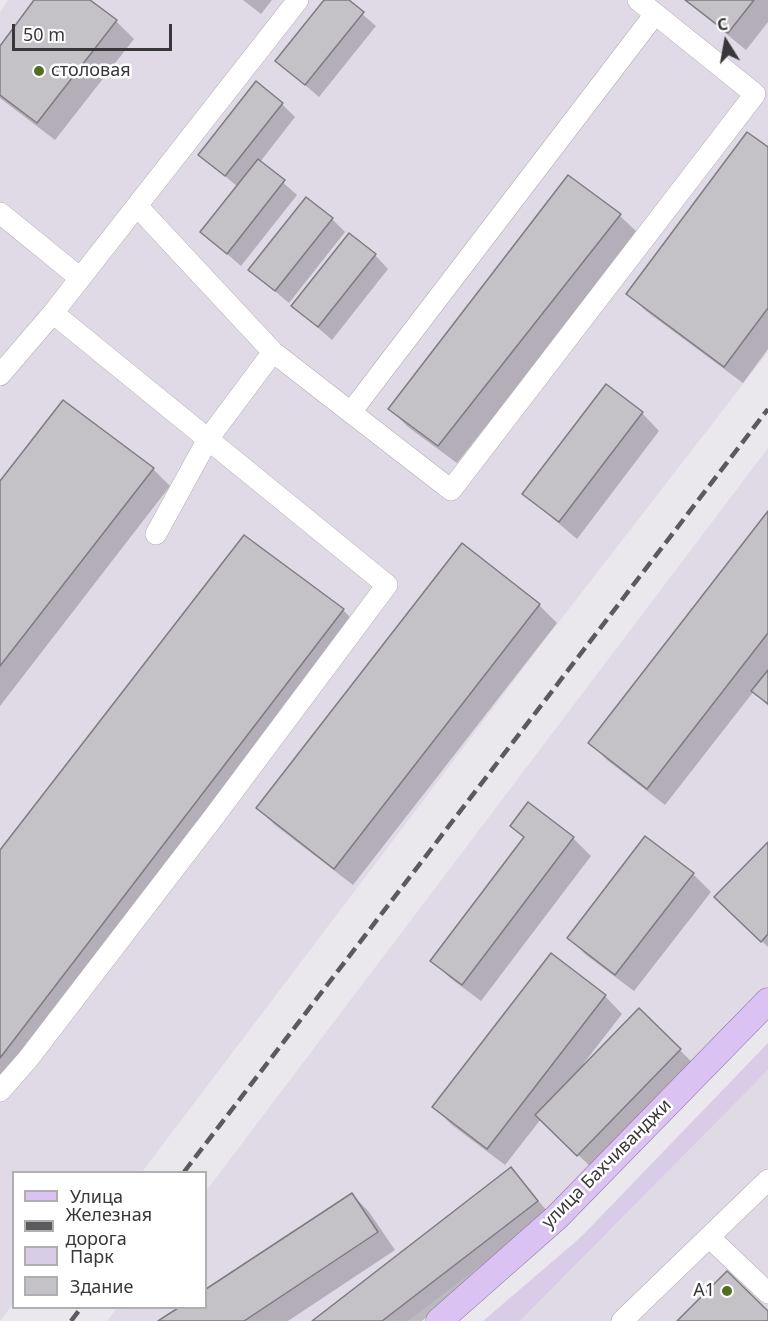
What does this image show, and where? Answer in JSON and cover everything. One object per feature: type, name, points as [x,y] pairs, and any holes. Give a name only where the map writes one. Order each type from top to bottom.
[{"type":"main road","name":"улица Бахчиванджи","points":[[439,1321],[556,1217],[768,1001]]},
{"type":"lane","points":[[0,375],[53,313],[298,0]]},
{"type":"lane","points":[[137,206],[273,352],[451,490],[755,94],[638,0]]},
{"type":"lane","points":[[351,412],[655,14]]},
{"type":"lane","points":[[0,213],[80,278]]},
{"type":"lane","points":[[0,1090],[28,1059],[163,883],[387,585],[53,313]]},
{"type":"lane","points":[[156,534],[208,439],[273,352]]},
{"type":"lane","points":[[622,1321],[768,1180]]},
{"type":"lane","points":[[709,1237],[768,1293]]},
{"type":"shaded area","points":[[8,0],[768,0],[768,352],[541,645],[143,1171],[12,1171],[12,1305],[0,1321],[0,12]]},
{"type":"shaded area","points":[[768,448],[768,986],[569,1198],[408,1321],[107,1321],[116,1309],[207,1309],[207,1190]]},
{"type":"shaded area","points":[[768,1070],[768,1321],[520,1321]]},
{"type":"green space","points":[[768,1043],[768,1070],[520,1321],[483,1321],[581,1237]]},
{"type":"building","name":"столовая","points":[[34,0],[90,0],[117,20],[37,123],[0,95],[0,46]]},
{"type":"building","points":[[324,0],[349,0],[364,12],[305,85],[275,61]]},
{"type":"building","points":[[685,0],[754,0],[728,33]]},
{"type":"building","points":[[256,81],[283,103],[225,176],[198,155]]},
{"type":"building","points":[[747,132],[768,147],[768,308],[724,367],[626,294]]},
{"type":"building","points":[[258,159],[285,180],[227,254],[200,232]]},
{"type":"building","points":[[568,175],[621,214],[438,446],[388,409]]},
{"type":"building","points":[[306,197],[333,218],[275,291],[248,270]]},
{"type":"building","points":[[349,233],[376,254],[318,327],[291,306]]},
{"type":"building","points":[[606,384],[643,412],[559,522],[522,494]]},
{"type":"building","points":[[63,400],[154,468],[0,666],[0,481]]},
{"type":"building","points":[[768,511],[768,633],[647,789],[588,743]]},
{"type":"building","points":[[244,535],[344,609],[0,1058],[0,850]]},
{"type":"building","points":[[462,543],[540,604],[334,869],[256,808]]},
{"type":"building","points":[[768,670],[768,704],[751,691]]},
{"type":"building","points":[[528,802],[574,837],[462,985],[430,961],[524,837],[510,826]]},
{"type":"building","points":[[645,836],[694,873],[615,975],[567,938]]},
{"type":"building","points":[[768,842],[768,934],[761,942],[714,897]]},
{"type":"building","points":[[551,953],[606,995],[487,1149],[432,1107]]},
{"type":"building","points":[[639,1008],[681,1049],[577,1156],[535,1115]]},
{"type":"building","points":[[511,1167],[538,1201],[382,1321],[312,1321]]},
{"type":"building","points":[[352,1193],[378,1232],[244,1321],[158,1321],[176,1309],[207,1309],[207,1288]]},
{"type":"building","name":"A1","points":[[727,1271],[768,1311],[768,1321],[677,1321]]},
{"type":"railway","points":[[185,1171],[768,409]]},
{"type":"railway","points":[[71,1321],[80,1309]]},
{"type":"place","name":"столовая","points":[[39,71]]},
{"type":"place","name":"A1","points":[[727,1291]]}]
